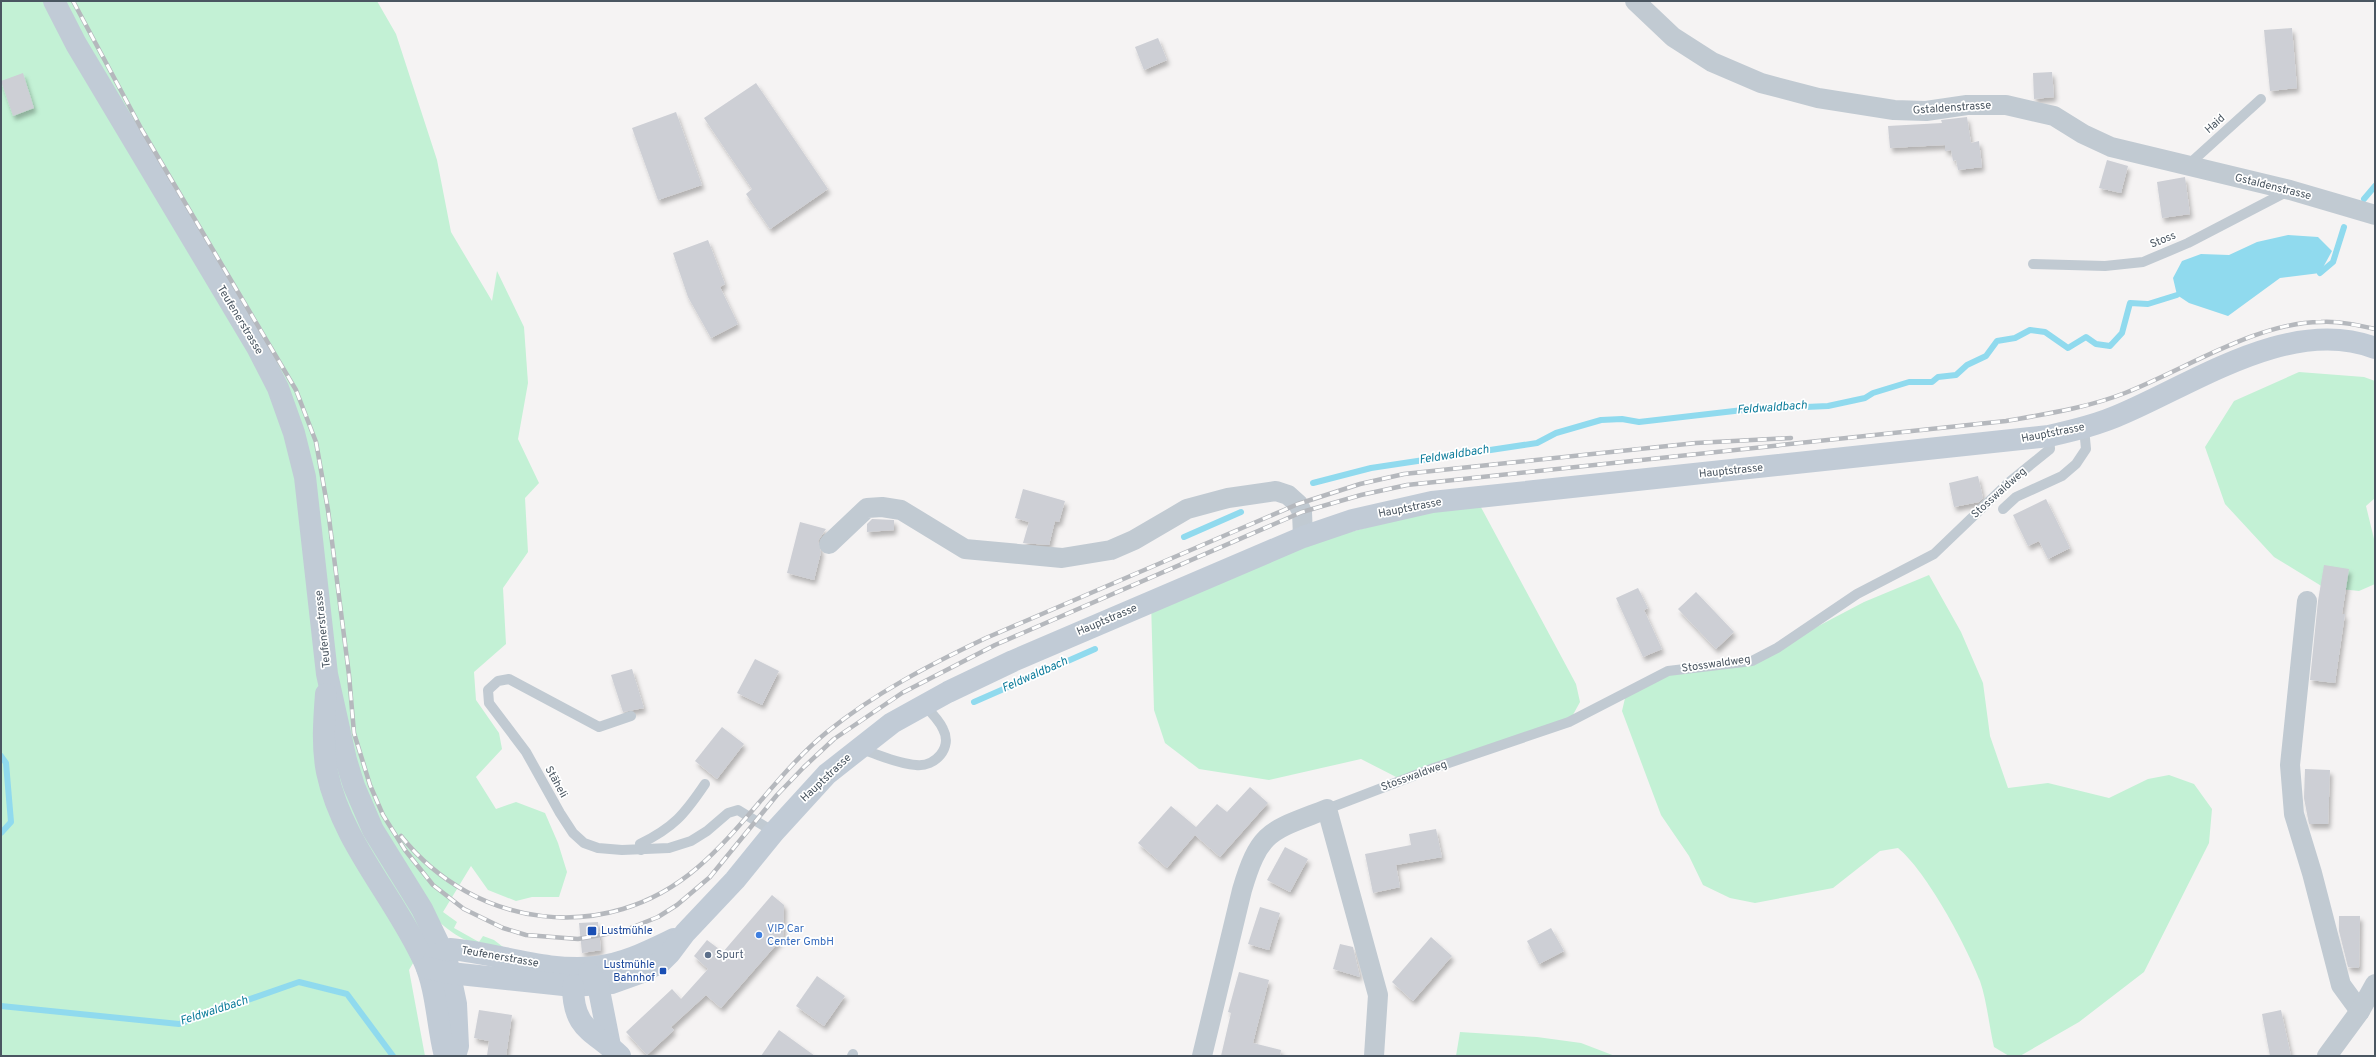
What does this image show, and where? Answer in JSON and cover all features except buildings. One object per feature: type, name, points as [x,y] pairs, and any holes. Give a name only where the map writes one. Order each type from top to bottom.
[{"type":"street","name":"Teufenerstrasse","points":[[54,1],[80,51],[257,347],[278,388],[294,433],[305,478],[327,674],[346,760],[363,810],[388,856],[422,909],[443,951],[450,949],[467,951],[591,976]]},
{"type":"street","name":"Gstaldenstrasse","points":[[1635,1],[1674,37],[1712,62],[1761,83],[1818,98],[1894,110],[1926,111],[1966,104],[2006,105],[2054,116],[2083,134],[2111,147],[2186,167],[2290,190],[2375,215]]},
{"type":"street","name":"Hauptstrasse","points":[[591,976],[626,979],[661,962],[685,933],[718,900],[774,832],[827,774],[892,723],[924,705],[1013,661],[1303,537],[1353,520],[1432,502],[2049,436],[2084,428],[2122,414],[2226,366],[2271,348],[2297,342],[2330,340],[2351,341],[2375,348]]},
{"type":"street","points":[[829,544],[867,508],[882,506],[901,510],[965,549],[1062,558],[1111,550],[1134,540],[1187,509],[1228,498],[1276,490],[1288,495],[1298,504],[1302,512],[1303,537]]},
{"type":"street","points":[[2307,601],[2290,765],[2294,814],[2312,873],[2341,986],[2360,1011]]},
{"type":"street","name":"Teufenerstrasse","points":[[327,674],[323,728],[327,773],[333,792],[355,844],[413,938],[427,968],[445,1056]]},
{"type":"street","points":[[1327,809],[1378,995],[1374,1056]]},
{"type":"street","name":"Stosswaldweg","points":[[1202,1056],[1242,890],[1249,866],[1260,843],[1275,829],[1327,809]]},
{"type":"street","points":[[427,968],[443,951],[454,988],[458,1027],[455,1056]]},
{"type":"street","name":"Teufenerstrasse","points":[[427,968],[450,973],[573,986]]},
{"type":"street","points":[[591,976],[615,1051],[588,1030],[581,1022],[573,1003],[573,986],[591,976]]},
{"type":"street","points":[[2327,1056],[2360,1011],[2375,984]]},
{"type":"lane","name":"Haid","points":[[2186,167],[2261,99]]},
{"type":"lane","name":"Stoss","points":[[2033,264],[2105,266],[2143,262],[2188,243],[2290,190]]},
{"type":"lane","points":[[2003,509],[2016,497],[2062,476],[2076,464],[2086,449],[2084,428]]},
{"type":"lane","name":"Stosswaldweg","points":[[1327,809],[1434,768],[1569,722],[1668,671],[1752,661],[1777,648],[1857,594],[1934,554],[2007,484],[2050,449],[2049,436]]},
{"type":"lane","name":"Stäheli","points":[[632,716],[599,727],[509,679],[498,681],[488,690],[489,703],[526,752],[560,814],[573,833],[584,843],[598,848],[641,850],[669,848],[691,841],[707,831],[733,810],[742,811],[774,832]]},
{"type":"lane","points":[[858,749],[916,765],[934,761],[942,752],[945,735],[943,728],[924,705]]},
{"type":"lane","points":[[641,850],[640,844],[660,834],[685,813],[705,784]]},
{"type":"green space","points":[[1,1],[377,1],[396,34],[437,160],[451,232],[492,301],[497,271],[524,327],[528,383],[518,439],[539,483],[525,498],[528,552],[503,588],[506,644],[474,672],[476,700],[499,733],[502,749],[476,777],[496,809],[516,802],[545,813],[558,843],[567,872],[559,897],[532,897],[516,901],[488,890],[471,866],[443,912],[457,922],[454,928],[479,942],[483,936],[494,940],[507,950],[470,942],[447,929],[438,921],[409,970],[425,1056],[1,1056]]},
{"type":"green space","points":[[2299,372],[2364,377],[2375,381],[2375,498],[2366,506],[2375,543],[2375,584],[2359,591],[2323,587],[2274,557],[2225,504],[2205,447],[2234,401]]},
{"type":"green space","points":[[1476,498],[1576,684],[1580,702],[1569,722],[1402,780],[1361,759],[1269,780],[1199,769],[1165,743],[1154,710],[1151,601],[1258,557]]},
{"type":"green space","points":[[1929,575],[1961,632],[1983,683],[1990,736],[2008,788],[2048,783],[2109,798],[2148,779],[2169,775],[2194,784],[2212,809],[2209,843],[2144,972],[2079,1022],[2020,1056],[2009,1056],[1994,1047],[1986,1005],[1980,981],[1974,966],[1956,929],[1933,891],[1909,859],[1898,848],[1880,851],[1833,888],[1755,903],[1730,898],[1703,885],[1689,856],[1661,815],[1622,711],[1626,694],[1668,671],[1752,661],[1864,602]]},
{"type":"green space","points":[[1460,1032],[1537,1037],[1581,1043],[1615,1056],[1456,1056]]},
{"type":"water","points":[[2288,235],[2318,237],[2332,251],[2320,273],[2280,278],[2228,316],[2189,303],[2177,295],[2173,278],[2182,261],[2201,254],[2229,255],[2257,242]]},
{"type":"waterway","name":"Feldwaldbach","points":[[2364,199],[2375,186]]},
{"type":"waterway","name":"Feldwaldbach","points":[[2320,273],[2333,262],[2344,227]]},
{"type":"waterway","name":"Feldwaldbach","points":[[1313,483],[1371,468],[1537,443],[1556,433],[1601,420],[1622,419],[1639,422],[1743,410],[1828,406],[1865,398],[1873,393],[1909,382],[1932,382],[1938,377],[1956,375],[1967,365],[1986,356],[1997,341],[2015,338],[2030,330],[2045,332],[2068,348],[2086,337],[2096,344],[2110,346],[2122,333],[2130,303],[2148,304],[2177,295]]},
{"type":"waterway","name":"Feldwaldbach","points":[[1184,537],[1241,512]]},
{"type":"waterway","name":"Feldwaldbach","points":[[974,702],[1095,649]]},
{"type":"waterway","points":[[1,756],[6,763],[11,822],[1,833]]},
{"type":"waterway","name":"Feldwaldbach","points":[[1,1006],[179,1024],[299,982],[347,994],[393,1056]]},
{"type":"railway","points":[[73,1],[142,130],[296,390],[316,442],[328,510],[349,675],[354,733],[370,785],[383,815],[405,850],[433,885],[464,909],[503,928],[526,935],[578,939],[623,931],[658,917],[677,905],[710,877],[777,795],[834,739],[902,693],[995,645],[1302,512],[1361,495],[1407,485],[2006,421],[2066,410],[2111,398],[2148,383],[2246,338],[2272,330],[2297,324],[2321,322],[2334,322],[2375,329]]},
{"type":"railway","points":[[401,836],[431,867],[466,891],[503,908],[543,916],[583,917],[623,909],[661,893],[697,868],[731,835],[793,764],[809,748],[845,718],[884,692],[924,669],[986,638],[1298,504],[1360,484],[1404,474],[1696,443],[1791,438]]},
{"type":"place","name":"Lustmühle","points":[[592,931]]},
{"type":"place","name":"VIP Car Center GmbH","points":[[759,935]]},
{"type":"place","name":"Spurt","points":[[708,955]]},
{"type":"place","name":"Lustmühle Bahnhof","points":[[663,971]]}]
